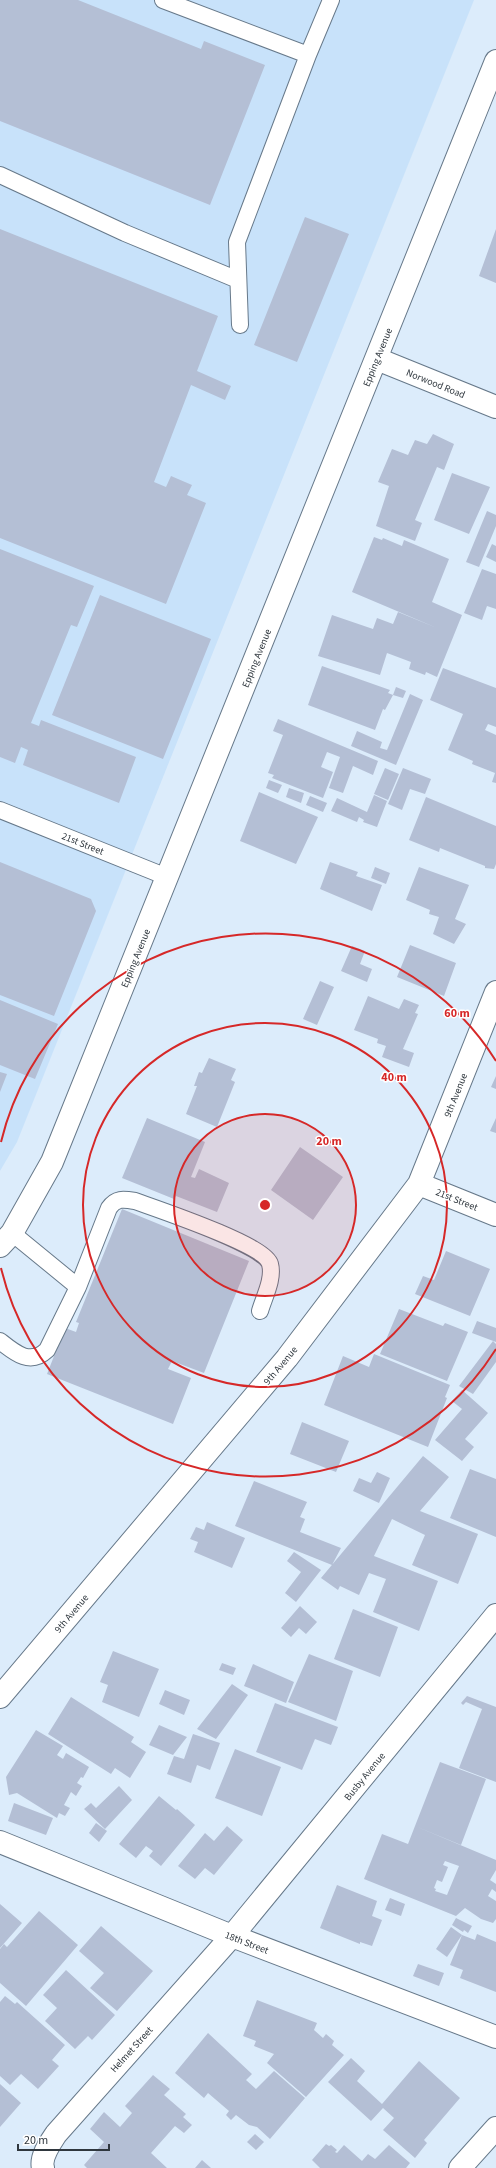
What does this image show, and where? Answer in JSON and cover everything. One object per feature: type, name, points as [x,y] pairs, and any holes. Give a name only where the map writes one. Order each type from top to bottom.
[{"type":"street","name":"Epping Avenue","points":[[6,1240],[52,1162],[377,359],[496,60]]},
{"type":"street","name":"Norwood Road","points":[[377,359],[496,407]]},
{"type":"street","name":"9th Avenue","points":[[0,1697],[287,1358],[419,1184],[496,992]]},
{"type":"street","name":"21st Street","points":[[419,1184],[496,1215]]},
{"type":"street","name":"Busby Avenue","points":[[232,1936],[496,1615]]},
{"type":"street","name":"18th Street","points":[[0,1842],[232,1936],[496,2037]]},
{"type":"street","name":"Helmet Street","points":[[42,2168],[47,2148],[56,2134],[232,1936]]},
{"type":"street","points":[[460,2168],[496,2128]]},
{"type":"lane","points":[[163,0],[308,55]]},
{"type":"lane","points":[[240,325],[236,242],[308,55],[331,0]]},
{"type":"lane","points":[[0,175],[125,234],[238,280]]},
{"type":"lane","name":"21st Street","points":[[0,810],[167,877]]},
{"type":"lane","points":[[0,1341],[16,1354],[29,1358],[40,1357],[47,1350],[78,1286],[109,1208],[114,1202],[120,1199],[135,1201],[237,1240],[266,1257],[270,1263],[271,1276],[260,1311]]},
{"type":"lane","points":[[6,1240],[78,1286]]},
{"type":"shaded area","points":[[0,0],[474,0],[17,1142],[0,1171]]},
{"type":"building","points":[[0,0],[78,0],[201,49],[204,41],[265,65],[210,205],[0,121]]},
{"type":"building","points":[[305,217],[349,234],[297,362],[254,345]]},
{"type":"building","points":[[0,229],[218,316],[197,371],[231,386],[225,400],[191,385],[154,482],[166,487],[171,476],[192,485],[187,495],[206,503],[166,604],[0,538]]},
{"type":"building","points":[[496,229],[496,283],[479,276]]},
{"type":"building","points":[[433,434],[454,444],[444,470],[437,467],[415,520],[422,523],[415,541],[376,526],[389,486],[378,482],[392,449],[408,455],[415,440],[427,444]]},
{"type":"building","points":[[452,473],[490,487],[469,534],[434,520]]},
{"type":"building","points":[[487,511],[496,515],[496,526],[479,567],[466,562]]},
{"type":"building","points":[[374,537],[382,540],[383,538],[402,546],[404,540],[449,559],[432,602],[462,615],[437,677],[426,672],[425,675],[409,669],[411,662],[387,653],[380,675],[318,656],[332,615],[373,629],[377,618],[393,624],[398,612],[437,628],[352,592]]},
{"type":"building","points":[[492,544],[496,546],[496,562],[486,557]]},
{"type":"building","points":[[0,549],[94,586],[77,627],[71,625],[31,723],[39,726],[41,720],[136,757],[119,803],[23,765],[28,750],[21,747],[15,763],[0,757]]},
{"type":"building","points":[[482,569],[496,574],[496,609],[487,606],[482,620],[464,613]]},
{"type":"building","points":[[100,595],[211,639],[163,759],[52,715]]},
{"type":"building","points":[[322,666],[390,690],[388,693],[393,695],[385,710],[383,709],[375,730],[308,705]]},
{"type":"building","points":[[443,668],[496,688],[496,727],[488,724],[485,730],[496,735],[496,783],[492,782],[495,773],[472,764],[473,761],[448,750],[463,714],[430,700]]},
{"type":"building","points":[[396,687],[406,691],[403,698],[393,695]]},
{"type":"building","points":[[410,694],[423,700],[396,765],[351,746],[357,731],[382,742],[380,748],[387,750]]},
{"type":"building","points":[[278,719],[378,761],[373,775],[353,766],[343,793],[329,788],[340,757],[327,752],[321,767],[333,772],[323,798],[272,778],[274,775],[268,773],[283,735],[273,731]]},
{"type":"building","points":[[385,768],[399,774],[388,800],[374,794]]},
{"type":"building","points":[[403,768],[431,779],[425,794],[410,789],[402,810],[388,804]]},
{"type":"building","points":[[269,780],[282,785],[278,793],[266,788]]},
{"type":"building","points":[[289,788],[304,793],[301,803],[286,797]]},
{"type":"building","points":[[259,792],[318,817],[296,864],[240,841]]},
{"type":"building","points":[[374,795],[387,801],[377,827],[363,822],[364,820],[359,817],[357,822],[331,811],[337,798],[367,812]]},
{"type":"building","points":[[310,796],[327,803],[323,812],[306,805]]},
{"type":"building","points":[[426,797],[496,826],[496,864],[494,869],[485,868],[485,866],[440,848],[439,852],[409,840]]},
{"type":"building","points":[[0,862],[91,899],[96,911],[54,1016],[0,995]]},
{"type":"building","points":[[330,862],[358,872],[356,876],[382,885],[372,911],[320,889]]},
{"type":"building","points":[[375,867],[390,873],[386,884],[371,878]]},
{"type":"building","points":[[419,867],[469,885],[455,919],[466,924],[454,944],[433,934],[439,917],[429,914],[430,910],[406,900]]},
{"type":"building","points":[[410,945],[456,963],[444,996],[397,977]]},
{"type":"building","points":[[352,946],[365,951],[360,964],[372,969],[367,982],[341,971]]},
{"type":"building","points":[[320,981],[334,987],[317,1025],[303,1019]]},
{"type":"building","points":[[368,996],[399,1009],[404,999],[419,1005],[415,1013],[418,1014],[403,1049],[414,1053],[409,1067],[382,1057],[386,1046],[377,1043],[378,1039],[354,1030]]},
{"type":"building","points":[[0,1000],[58,1024],[35,1079],[0,1065]]},
{"type":"building","points":[[209,1058],[236,1069],[231,1080],[235,1082],[217,1127],[186,1114],[197,1086],[194,1086],[199,1072],[202,1073]]},
{"type":"building","points":[[0,1072],[7,1074],[0,1092]]},
{"type":"building","points":[[496,1076],[496,1089],[491,1087]]},
{"type":"building","points":[[147,1118],[205,1142],[191,1177],[195,1178],[199,1169],[229,1183],[217,1212],[176,1196],[174,1199],[122,1178]]},
{"type":"building","points":[[496,1118],[496,1133],[490,1131]]},
{"type":"building","points":[[300,1147],[343,1177],[313,1220],[271,1190]]},
{"type":"building","points":[[122,1209],[249,1261],[204,1373],[172,1361],[168,1369],[191,1378],[173,1424],[47,1374],[65,1328],[76,1332],[79,1323],[76,1322]]},
{"type":"building","points":[[446,1251],[490,1269],[470,1316],[415,1294],[423,1276],[434,1280]]},
{"type":"building","points":[[399,1309],[443,1326],[445,1323],[468,1332],[447,1381],[380,1354]]},
{"type":"building","points":[[477,1321],[496,1328],[496,1342],[472,1333]]},
{"type":"building","points":[[493,1341],[496,1344],[496,1362],[473,1394],[459,1386]]},
{"type":"building","points":[[374,1354],[450,1385],[445,1397],[447,1398],[428,1447],[324,1405],[343,1356],[369,1367]]},
{"type":"building","points":[[462,1390],[488,1413],[465,1439],[474,1447],[462,1461],[435,1440],[462,1409],[452,1401]]},
{"type":"building","points":[[302,1422],[349,1441],[336,1472],[290,1454]]},
{"type":"building","points":[[423,1456],[449,1477],[420,1511],[478,1534],[458,1584],[412,1565],[425,1535],[392,1519],[374,1556],[438,1581],[419,1631],[373,1612],[386,1579],[369,1573],[359,1595],[340,1586],[338,1590],[321,1578]]},
{"type":"building","points":[[470,1469],[496,1479],[496,1537],[450,1518]]},
{"type":"building","points":[[377,1472],[390,1478],[379,1503],[353,1491],[359,1478],[371,1483]]},
{"type":"building","points":[[254,1481],[307,1502],[300,1517],[305,1519],[300,1532],[341,1548],[332,1565],[235,1526]]},
{"type":"building","points":[[207,1522],[245,1538],[232,1568],[194,1552],[198,1542],[190,1539],[196,1527],[204,1530]]},
{"type":"building","points":[[294,1552],[321,1570],[296,1602],[285,1593],[301,1572],[287,1561]]},
{"type":"building","points":[[300,1606],[317,1622],[306,1634],[299,1628],[291,1637],[281,1628]]},
{"type":"building","points":[[353,1609],[398,1627],[380,1677],[334,1659]]},
{"type":"building","points":[[113,1651],[159,1669],[139,1717],[102,1702],[108,1685],[100,1682]]},
{"type":"building","points":[[309,1654],[353,1671],[336,1721],[288,1702]]},
{"type":"building","points":[[222,1663],[236,1668],[233,1675],[219,1670]]},
{"type":"building","points":[[253,1664],[294,1682],[286,1703],[244,1686]]},
{"type":"building","points":[[232,1684],[248,1695],[216,1739],[197,1729]]},
{"type":"building","points":[[165,1690],[190,1700],[184,1715],[159,1704]]},
{"type":"building","points":[[467,1696],[496,1707],[496,1782],[459,1768],[482,1709],[466,1702],[463,1705],[461,1703]]},
{"type":"building","points":[[71,1697],[134,1737],[131,1742],[146,1752],[130,1778],[115,1768],[111,1774],[48,1734]]},
{"type":"building","points":[[275,1703],[338,1727],[331,1745],[315,1739],[302,1770],[256,1752]]},
{"type":"building","points":[[159,1725],[187,1737],[173,1755],[149,1745]]},
{"type":"building","points":[[36,1730],[63,1746],[57,1755],[63,1759],[66,1753],[89,1767],[83,1778],[81,1777],[77,1783],[82,1786],[76,1796],[71,1792],[64,1805],[70,1808],[65,1816],[59,1813],[57,1818],[17,1793],[9,1795],[6,1777]]},
{"type":"building","points":[[193,1734],[220,1743],[210,1770],[197,1765],[191,1783],[167,1774],[174,1756],[184,1759]]},
{"type":"building","points":[[235,1749],[281,1767],[262,1816],[215,1798]]},
{"type":"building","points":[[440,1762],[486,1779],[461,1845],[415,1826]]},
{"type":"building","points":[[119,1786],[132,1800],[105,1829],[84,1809],[91,1803],[96,1808]]},
{"type":"building","points":[[159,1796],[195,1825],[161,1866],[149,1856],[153,1851],[146,1846],[136,1858],[119,1844]]},
{"type":"building","points":[[14,1803],[53,1818],[46,1835],[8,1821]]},
{"type":"building","points":[[96,1823],[107,1831],[99,1842],[89,1833]]},
{"type":"building","points":[[227,1826],[243,1840],[214,1875],[205,1868],[195,1879],[178,1866],[205,1833],[214,1841]]},
{"type":"building","points":[[415,1826],[496,1860],[496,1870],[490,1880],[496,1884],[496,1892],[492,1889],[488,1896],[496,1901],[496,1919],[493,1923],[481,1919],[465,1908],[456,1916],[364,1879],[382,1834],[408,1844]],"holes":[[[445,1861],[459,1866],[447,1895],[435,1891],[436,1889],[434,1888],[437,1880],[442,1882],[448,1867],[443,1865]]]},
{"type":"building","points":[[337,1885],[377,1901],[372,1916],[382,1920],[372,1946],[360,1942],[360,1944],[320,1928]]},
{"type":"building","points":[[390,1898],[405,1904],[401,1916],[385,1910]]},
{"type":"building","points":[[0,1904],[22,1923],[0,1948]]},
{"type":"building","points":[[39,1911],[78,1945],[26,2006],[0,1983],[0,1949],[4,1944],[7,1947]]},
{"type":"building","points":[[456,1918],[472,1926],[468,1933],[464,1930],[463,1932],[452,1925]]},
{"type":"building","points":[[101,1926],[153,1971],[117,2011],[90,1988],[104,1973],[79,1951]]},
{"type":"building","points":[[451,1927],[462,1935],[447,1957],[436,1949]]},
{"type":"building","points":[[477,1934],[496,1942],[496,1992],[460,1978],[463,1970],[450,1965],[462,1935],[475,1940]]},
{"type":"building","points":[[418,1964],[444,1973],[439,1986],[413,1976]]},
{"type":"building","points":[[66,1970],[115,2015],[92,2040],[88,2036],[75,2049],[45,2021],[57,2008],[43,1995]]},
{"type":"building","points":[[5,1996],[15,2004],[17,2002],[65,2045],[52,2060],[59,2066],[38,2089],[21,2074],[10,2085],[0,2076],[0,2002]]},
{"type":"building","points":[[257,2000],[317,2023],[314,2030],[323,2038],[326,2034],[334,2041],[332,2045],[344,2055],[306,2097],[267,2063],[274,2054],[254,2046],[256,2041],[243,2036]]},
{"type":"building","points":[[208,2033],[252,2074],[246,2080],[256,2089],[274,2071],[305,2098],[270,2139],[257,2127],[249,2125],[236,2115],[231,2120],[226,2115],[229,2111],[208,2093],[204,2098],[175,2073]]},
{"type":"building","points":[[351,2058],[365,2071],[357,2081],[382,2104],[419,2061],[460,2098],[424,2140],[427,2143],[415,2158],[383,2130],[394,2118],[383,2108],[371,2121],[328,2082]]},
{"type":"building","points":[[153,2075],[170,2089],[164,2095],[186,2114],[183,2117],[192,2125],[184,2133],[175,2126],[151,2153],[167,2168],[87,2168],[84,2165],[104,2142],[90,2129],[104,2112],[120,2127],[132,2113],[125,2106]]},
{"type":"building","points":[[0,2084],[21,2103],[0,2127]]},
{"type":"building","points":[[255,2134],[264,2142],[256,2150],[247,2142]]},
{"type":"building","points":[[326,2144],[329,2146],[331,2145],[337,2150],[335,2152],[337,2153],[344,2145],[362,2161],[368,2154],[375,2159],[389,2145],[410,2163],[406,2168],[320,2168],[312,2160]]},
{"type":"building","points":[[202,2160],[211,2168],[195,2168]]}]
